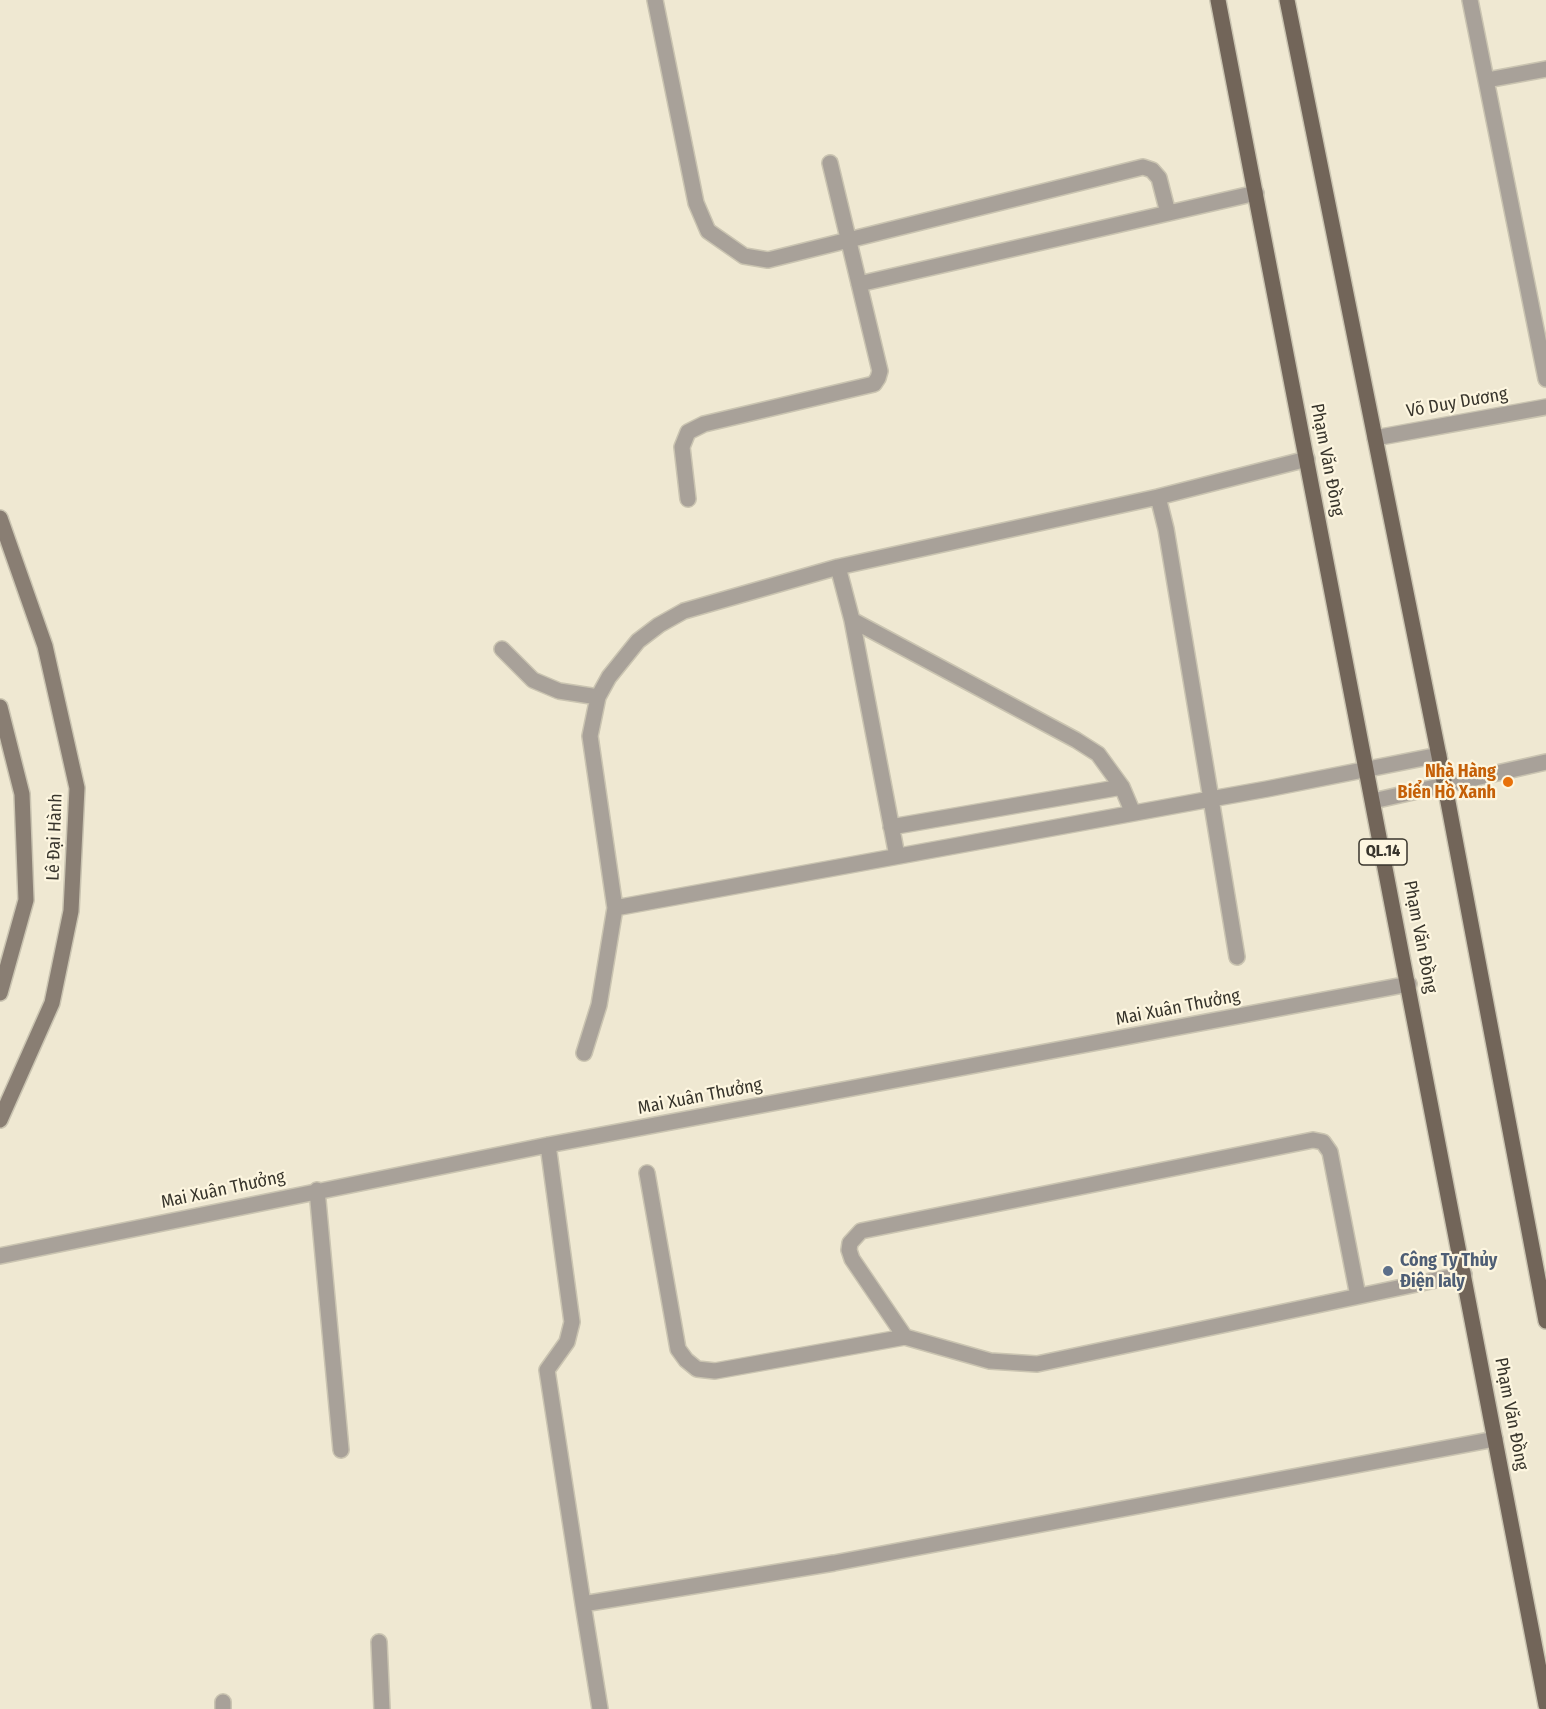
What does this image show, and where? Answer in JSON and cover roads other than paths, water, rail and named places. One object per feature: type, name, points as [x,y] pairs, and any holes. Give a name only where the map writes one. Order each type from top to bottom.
[{"type":"main road","name":"Phạm Văn Đồng","points":[[1218,0],[1546,1705]]},
{"type":"main road","points":[[1287,0],[1439,755],[1546,1321]]},
{"type":"main road","name":"Lê Đại Hành","points":[[0,518],[45,646],[77,788],[71,911],[52,1003],[0,1120]]},
{"type":"main road","name":"Lê Đại Hành","points":[[0,707],[22,794],[26,900],[0,993]]},
{"type":"street","points":[[655,0],[696,203],[708,231],[744,256],[768,260],[1143,167],[1152,170],[1159,178],[1168,213]]},
{"type":"street","points":[[1470,0],[1546,379]]},
{"type":"street","points":[[1487,80],[1546,69]]},
{"type":"street","points":[[688,499],[682,447],[688,432],[704,424],[873,384],[878,378],[880,371],[830,163]]},
{"type":"street","points":[[859,284],[1256,193]]},
{"type":"street","name":"Võ Duy Dương","points":[[1375,438],[1546,407]]},
{"type":"street","points":[[584,1053],[599,1005],[615,908],[590,736],[598,698],[609,677],[638,641],[675,616],[838,567],[1158,497],[1307,459]]},
{"type":"street","points":[[1158,497],[1166,529],[1237,957]]},
{"type":"street","points":[[838,567],[852,620],[897,856]]},
{"type":"street","points":[[852,620],[1098,754],[1122,787],[1133,813]]},
{"type":"street","points":[[502,649],[533,680],[559,691],[598,698]]},
{"type":"street","points":[[615,908],[1439,755]]},
{"type":"street","points":[[1373,801],[1546,762]]},
{"type":"street","points":[[891,827],[1122,787]]},
{"type":"street","name":"Mai Xuân Thưởng","points":[[0,1256],[317,1190],[1409,984]]},
{"type":"street","points":[[904,1337],[852,1259],[849,1250],[850,1243],[861,1231],[1313,1140],[1323,1142],[1330,1152],[1358,1296]]},
{"type":"street","points":[[548,1146],[572,1322],[567,1342],[547,1370],[600,1709]]},
{"type":"street","points":[[647,1173],[678,1349],[697,1369],[715,1371],[904,1337],[990,1361],[1037,1364],[1464,1274]]},
{"type":"street","points":[[317,1190],[341,1450]]},
{"type":"street","points":[[584,1604],[834,1563],[1495,1440]]},
{"type":"street","points":[[379,1642],[382,1709]]},
{"type":"place","name":"Nhà Hàng Biển Hồ Xanh","points":[[1508,782]]},
{"type":"place","name":"Công Ty Thủy Điện Ialy","points":[[1388,1271]]}]
